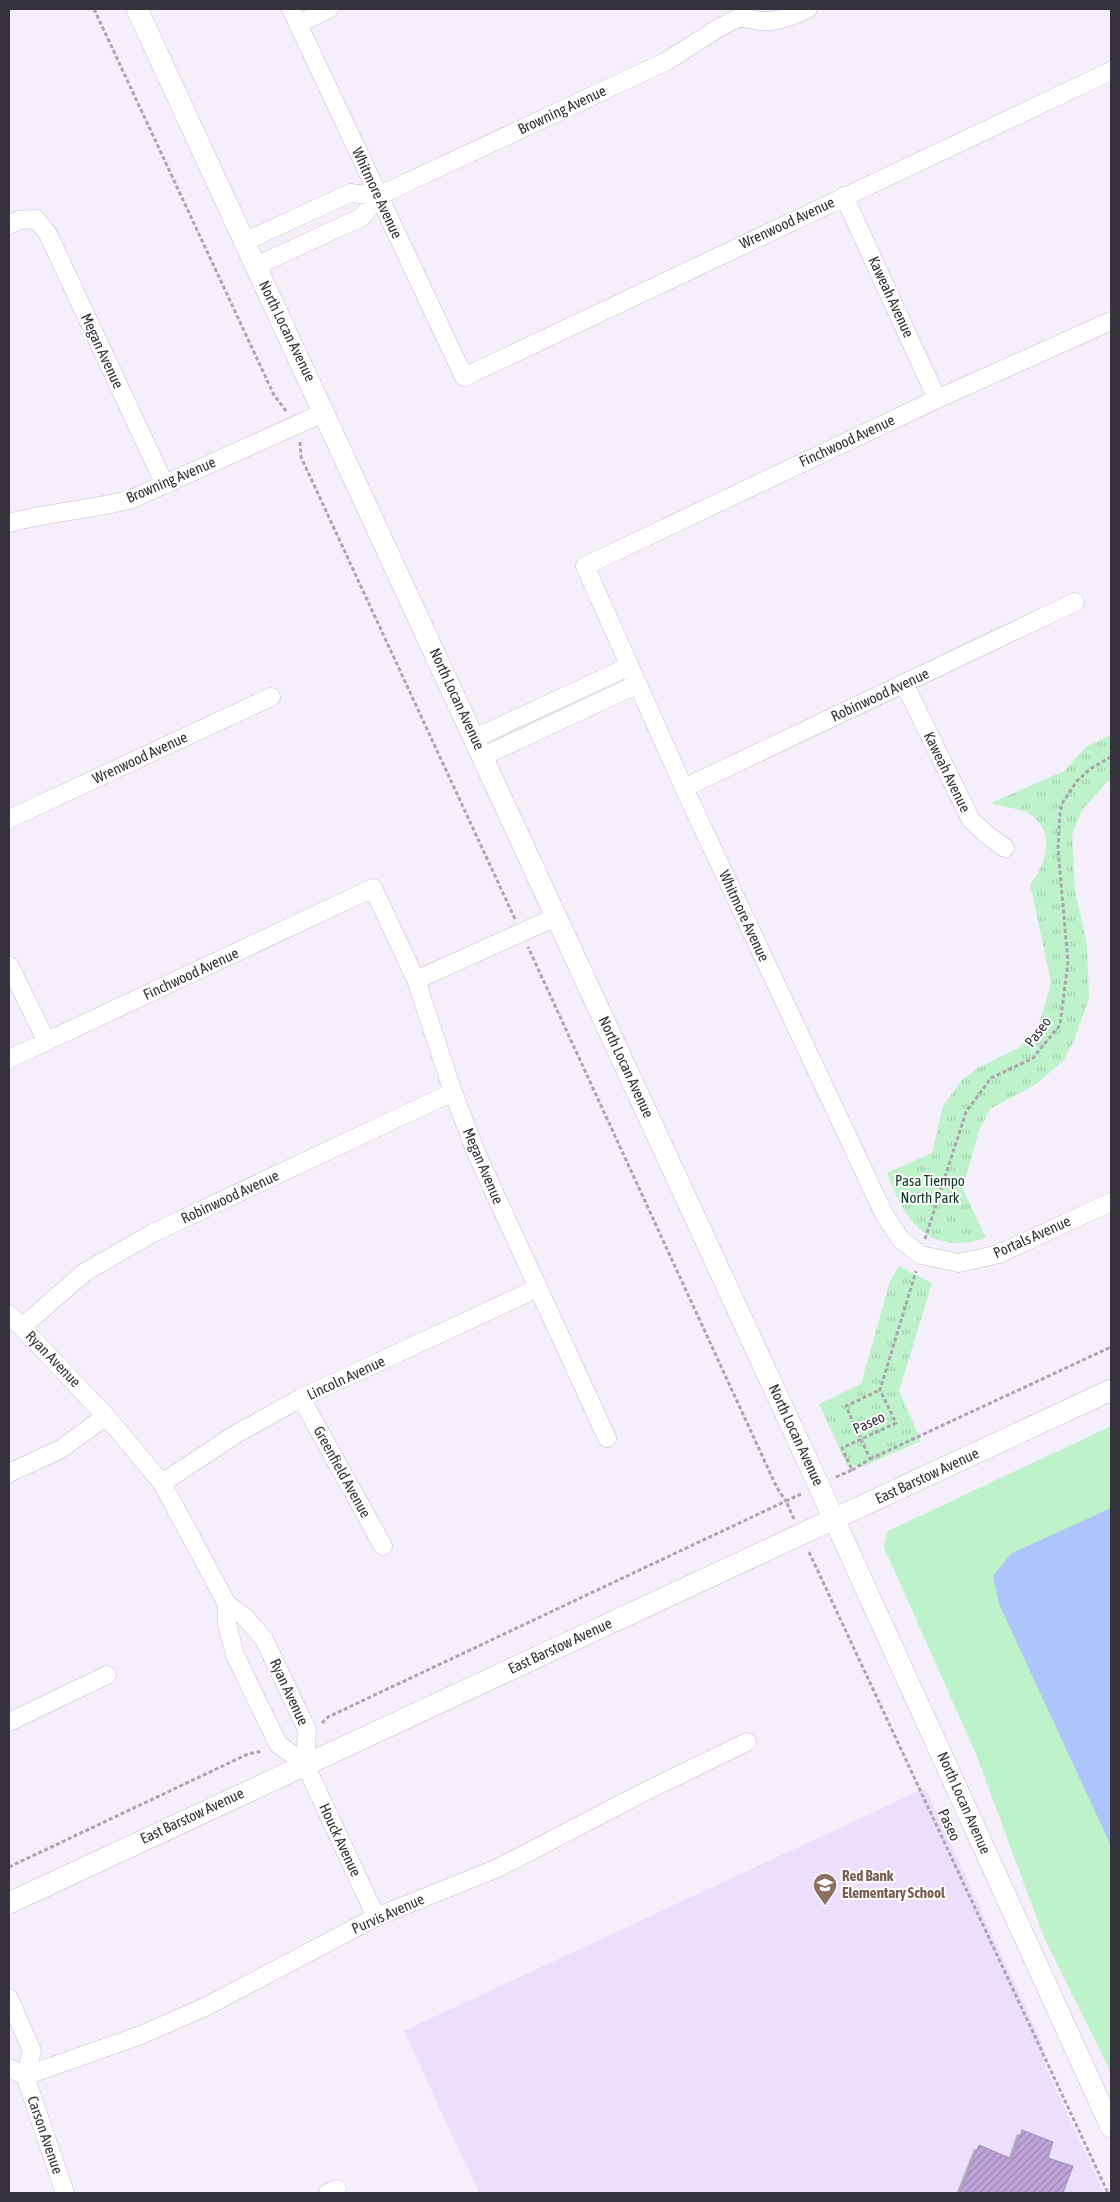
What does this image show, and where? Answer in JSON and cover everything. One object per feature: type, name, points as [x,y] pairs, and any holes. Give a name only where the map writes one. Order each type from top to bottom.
[{"type":"street","name":"North Locan Avenue","points":[[138,9],[244,242],[480,747],[1111,2127]]},
{"type":"street","points":[[295,16],[329,9]]},
{"type":"street","name":"Browning Avenue","points":[[256,266],[362,217],[378,196],[667,61],[742,13],[762,23],[784,20],[808,9]]},
{"type":"street","name":"Whitmore Avenue","points":[[295,16],[464,377]]},
{"type":"street","name":"Wrenwood Avenue","points":[[464,377],[1111,71]]},
{"type":"street","points":[[244,242],[350,193],[378,196]]},
{"type":"street","name":"Kaweah Avenue","points":[[844,196],[937,399]]},
{"type":"street","name":"Megan Avenue","points":[[9,225],[19,220],[36,219],[48,234],[165,485]]},
{"type":"street","name":"Finchwood Avenue","points":[[586,566],[937,399],[1111,321]]},
{"type":"street","name":"Browning Avenue","points":[[9,523],[30,517],[109,505],[165,485],[325,412]]},
{"type":"street","name":"Whitmore Avenue","points":[[586,566],[684,788],[884,1214],[901,1240],[921,1255]]},
{"type":"street","name":"Robinwood Avenue","points":[[684,788],[1075,602]]},
{"type":"street","points":[[480,747],[630,666]]},
{"type":"street","name":"Kaweah Avenue","points":[[904,683],[971,820],[986,834],[1006,848]]},
{"type":"street","points":[[480,747],[638,684]]},
{"type":"street","name":"Wrenwood Avenue","points":[[9,819],[271,697]]},
{"type":"street","name":"Finchwood Avenue","points":[[9,1059],[373,888]]},
{"type":"street","name":"Megan Avenue","points":[[373,888],[416,980],[453,1092],[478,1157],[607,1438]]},
{"type":"street","points":[[416,980],[556,916]]},
{"type":"street","points":[[9,965],[47,1042]]},
{"type":"street","name":"Robinwood Avenue","points":[[22,1327],[85,1272],[153,1233],[453,1092]]},
{"type":"street","name":"Portals Avenue","points":[[921,1255],[959,1263],[998,1254],[1111,1202]]},
{"type":"street","name":"Lincoln Avenue","points":[[162,1482],[236,1434],[302,1398],[538,1288]]},
{"type":"street","name":"Ryan Avenue","points":[[9,1314],[106,1416],[162,1482],[228,1604],[245,1617],[264,1639],[307,1730],[305,1764]]},
{"type":"street","name":"East Barstow Avenue","points":[[9,1903],[1111,1390]]},
{"type":"street","name":"Greenfield Avenue","points":[[302,1398],[383,1546]]},
{"type":"street","points":[[9,1473],[61,1449],[106,1416]]},
{"type":"street","name":"Ryan Avenue","points":[[228,1604],[227,1624],[235,1655],[278,1744],[305,1764]]},
{"type":"street","points":[[9,1722],[107,1675]]},
{"type":"street","name":"Purvis Avenue","points":[[25,2076],[141,2036],[205,2007],[376,1917],[498,1868],[646,1791],[747,1742]]},
{"type":"street","name":"Houck Avenue","points":[[305,1764],[376,1917]]},
{"type":"street","name":"Carson Avenue","points":[[9,1998],[32,2051],[25,2076],[65,2193]]},
{"type":"street","name":"Carson Avenue","points":[[9,2068],[25,2076]]},
{"type":"path","points":[[94,9],[274,395],[283,406]]},
{"type":"path","points":[[301,444],[301,457],[510,909]]},
{"type":"path","name":"Paseo","points":[[852,1470],[842,1448],[896,1423],[880,1390],[966,1112],[990,1078],[1033,1058],[1060,1025],[1068,962],[1058,849],[1060,812],[1063,802],[1078,781],[1090,769],[1111,757]]},
{"type":"path","name":"Paseo","points":[[529,949],[777,1488],[786,1501],[1108,2193]]},
{"type":"path","points":[[307,1730],[325,1722],[328,1717],[1111,1346]]},
{"type":"path","points":[[870,1459],[846,1406],[880,1390]]},
{"type":"path","points":[[9,1867],[248,1754],[257,1754],[278,1744]]},
{"type":"shaded area","name":"Red Bank Elementary School","points":[[925,1788],[1043,2045],[1045,2066],[1104,2193],[479,2193],[404,2031]]},
{"type":"green space","name":"Pasa Tiempo North Park","points":[[1111,735],[1111,779],[1082,810],[1072,835],[1075,891],[1087,945],[1089,998],[1075,1038],[1063,1061],[1036,1084],[990,1109],[979,1130],[963,1189],[986,1238],[966,1242],[948,1242],[934,1238],[922,1231],[911,1220],[894,1191],[887,1173],[932,1153],[943,1106],[962,1080],[978,1068],[1018,1048],[1037,1027],[1051,982],[1030,884],[1042,866],[1045,856],[1045,835],[1042,826],[1035,818],[1025,812],[991,803],[1064,771],[1086,747]]},
{"type":"green space","points":[[899,1266],[932,1283],[899,1391],[921,1441],[861,1467],[847,1465],[819,1404],[861,1384],[890,1281]]},
{"type":"green space","points":[[1111,1426],[1111,2073],[1043,1935],[976,1754],[884,1547],[888,1531]]},
{"type":"water","points":[[1111,1508],[1111,1846],[999,1604],[993,1576],[1012,1553]]},
{"type":"building","points":[[1022,2130],[1053,2142],[1048,2158],[1073,2166],[1063,2193],[960,2193],[979,2145],[1012,2159]]},
{"type":"place","name":"Red Bank Elementary School","points":[[825,1906]]}]
